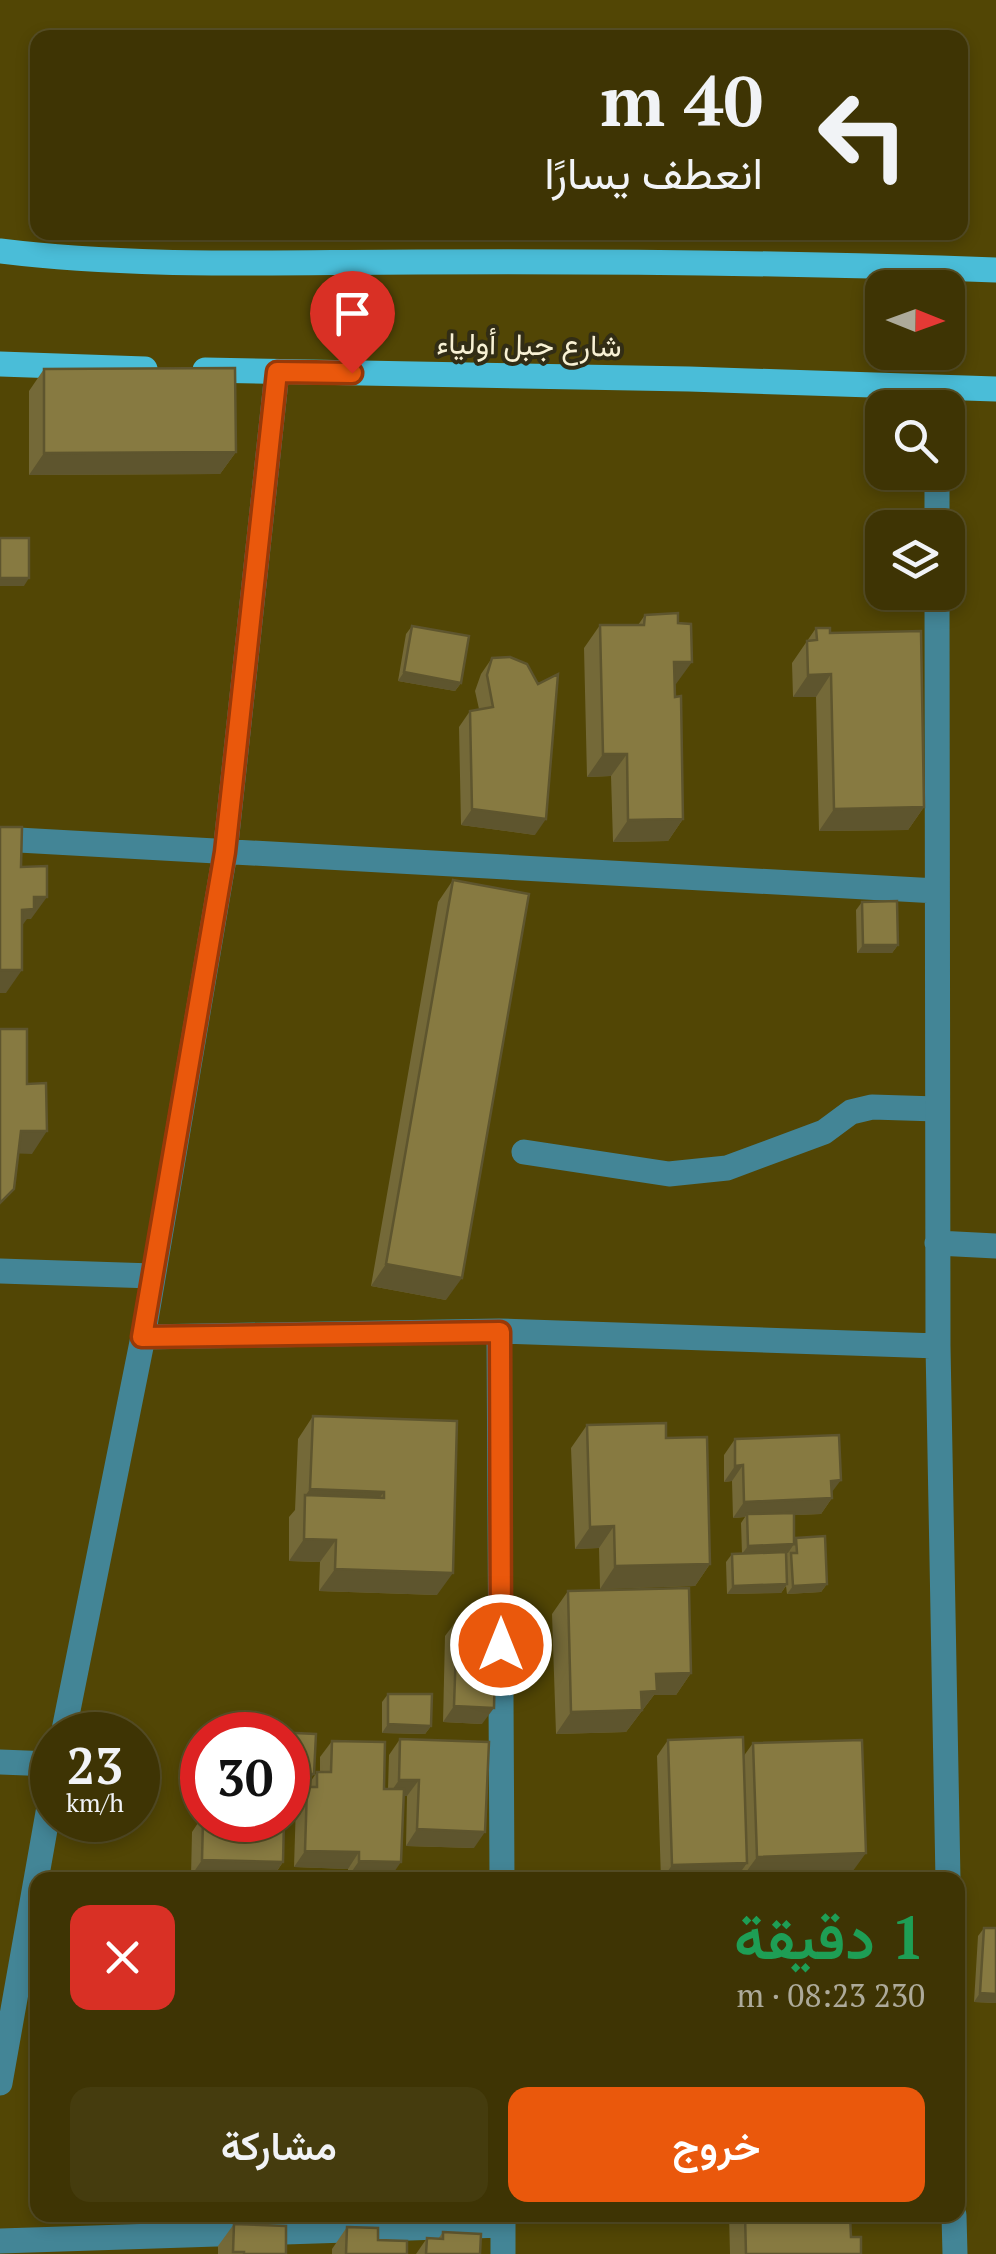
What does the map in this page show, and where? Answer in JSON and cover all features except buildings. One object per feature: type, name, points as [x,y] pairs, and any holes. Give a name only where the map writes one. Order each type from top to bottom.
[{"type":"main road","points":[[0,252],[57,258],[747,261],[996,270]]},
{"type":"main road","name":"شارع جبل أولياء","points":[[0,364],[690,379],[865,392]]},
{"type":"main road","name":"شارع جبل أولياء","points":[[965,394],[996,390]]},
{"type":"street","points":[[68,1712],[142,1337],[225,852],[277,372]]},
{"type":"street","points":[[937,610],[937,1244],[948,1872]]},
{"type":"street","points":[[0,839],[937,891]]},
{"type":"street","points":[[524,1152],[669,1174],[727,1168],[824,1132],[851,1112],[872,1107],[936,1109]]},
{"type":"street","points":[[937,1244],[996,1246]]},
{"type":"street","points":[[0,1271],[153,1276]]},
{"type":"street","points":[[142,1337],[500,1332],[938,1346]]},
{"type":"street","points":[[500,1332],[502,1872]]},
{"type":"street","points":[[0,1762],[30,1763]]},
{"type":"street","points":[[37,1872],[43,1842]]},
{"type":"street","points":[[0,2083],[30,1914]]},
{"type":"street","points":[[0,2241],[455,2222]]},
{"type":"street","points":[[503,2222],[503,2254]]},
{"type":"street","points":[[954,2222],[955,2254]]},
{"type":"route","points":[[352,373],[277,372],[225,852],[142,1337],[500,1332],[501,1645]]}]
